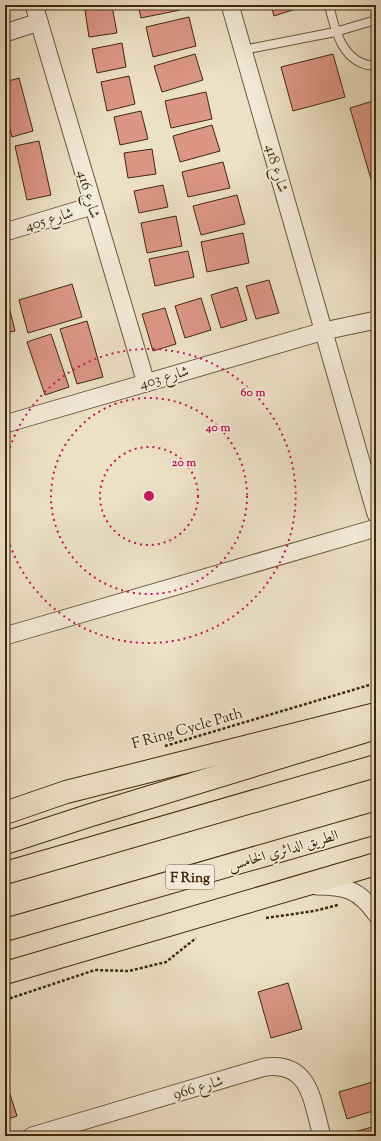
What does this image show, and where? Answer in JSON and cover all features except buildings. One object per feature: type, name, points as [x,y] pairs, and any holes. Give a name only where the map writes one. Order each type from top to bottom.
[{"type":"highway","points":[[5,813],[66,792],[376,714]]},
{"type":"highway","points":[[5,844],[91,815],[376,728]]},
{"type":"highway","points":[[5,873],[376,766]]},
{"type":"highway","name":"الطريق الدائري الخامس","points":[[5,930],[376,823]]},
{"type":"highway","points":[[5,973],[376,864]]},
{"type":"street","name":"شارع 416","points":[[34,5],[92,206],[146,383]]},
{"type":"street","name":"شارع 418","points":[[230,5],[376,514]]},
{"type":"street","points":[[5,33],[39,22]]},
{"type":"street","name":"شارع 405","points":[[5,232],[92,206]]},
{"type":"street","name":"شارع 403","points":[[5,424],[324,331],[376,320]]},
{"type":"street","points":[[5,636],[376,528]]},
{"type":"street","points":[[304,886],[339,886],[352,890],[363,898],[376,914]]},
{"type":"street","name":"شارع 966","points":[[32,1136],[265,1067],[275,1066],[295,1071],[302,1078],[308,1087],[322,1136]]},
{"type":"lane","points":[[328,5],[335,32],[345,50],[357,60],[376,66]]},
{"type":"lane","points":[[243,50],[335,32],[376,20]]},
{"type":"path","name":"F Ring Cycle Path","points":[[162,746],[376,683]]},
{"type":"path","points":[[260,919],[314,911],[363,898]]},
{"type":"path","points":[[5,1000],[96,970],[129,971],[166,962],[196,938],[204,936]]}]
